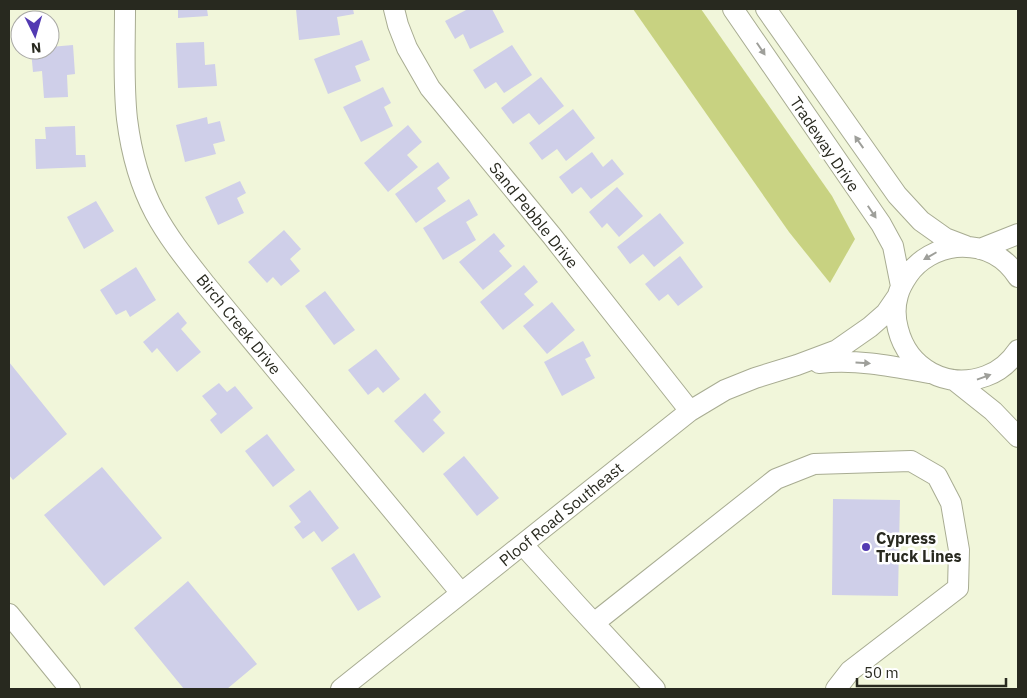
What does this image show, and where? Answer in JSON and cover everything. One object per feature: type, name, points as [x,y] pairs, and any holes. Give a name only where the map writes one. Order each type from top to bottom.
[{"type":"street","name":"Birch Creek Drive","points":[[125,9],[127,119],[132,150],[142,182],[156,214],[177,248],[206,285],[461,593]]},
{"type":"street","name":"Sand Pebble Drive","points":[[394,9],[407,48],[430,88],[552,236],[690,411]]},
{"type":"street","name":"Tradeway Drive","points":[[733,9],[881,224],[893,246],[899,291],[895,320],[901,342],[914,360],[932,374]]},
{"type":"street","name":"Tradeway Drive","points":[[766,9],[897,196],[921,221],[945,238],[998,256],[1013,268],[1018,276]]},
{"type":"street","name":"Ploof Road Southeast","points":[[343,689],[690,411],[725,390],[755,378],[797,366],[837,350],[870,327],[886,313],[912,269],[928,256],[947,248],[974,248],[1018,234]]},
{"type":"street","points":[[954,380],[975,380],[995,372],[1012,359],[1018,350]]},
{"type":"street","name":"Ploof Road Southeast","points":[[797,366],[839,361],[888,365],[954,380]]},
{"type":"street","points":[[954,380],[993,411],[1018,437]]},
{"type":"street","points":[[594,623],[776,479],[814,464],[911,461],[937,476],[951,503],[959,550],[958,588],[850,672],[836,689]]},
{"type":"street","points":[[524,545],[655,689]]},
{"type":"street","points":[[9,614],[70,689]]},
{"type":"shaded area","points":[[633,9],[701,9],[832,196],[855,239],[830,283],[789,232]]},
{"type":"building","points":[[178,9],[207,9],[208,16],[178,18]]},
{"type":"building","points":[[296,9],[353,9],[354,14],[337,17],[340,35],[299,40]]},
{"type":"building","points":[[468,9],[492,9],[504,32],[470,49],[463,34],[455,39],[445,21]]},
{"type":"building","points":[[362,40],[370,60],[355,66],[361,81],[328,94],[314,59]]},
{"type":"building","points":[[204,42],[205,65],[215,64],[217,86],[178,88],[176,43]]},
{"type":"building","points":[[73,45],[75,74],[67,75],[68,97],[44,98],[42,71],[33,72],[32,60],[60,60],[60,46]]},
{"type":"building","points":[[512,45],[532,75],[504,93],[496,82],[485,89],[473,70]]},
{"type":"building","points":[[541,77],[564,106],[539,125],[529,113],[513,124],[501,108]]},
{"type":"building","points":[[383,87],[391,103],[384,107],[393,126],[361,142],[343,107]]},
{"type":"building","points":[[573,109],[595,138],[566,161],[557,149],[542,160],[529,143]]},
{"type":"building","points":[[207,117],[208,124],[220,121],[225,141],[213,144],[216,154],[185,162],[176,125]]},
{"type":"building","points":[[408,125],[422,142],[407,155],[418,167],[388,192],[364,163]]},
{"type":"building","points":[[75,126],[76,155],[85,155],[86,167],[36,169],[35,139],[46,139],[45,127]]},
{"type":"building","points":[[592,152],[603,167],[612,159],[624,174],[591,199],[581,187],[572,194],[559,177]]},
{"type":"building","points":[[438,162],[450,178],[437,188],[446,201],[416,223],[395,194]]},
{"type":"building","points":[[240,181],[246,193],[237,198],[244,213],[218,225],[205,197]]},
{"type":"building","points":[[617,187],[643,216],[619,237],[607,223],[602,228],[589,212]]},
{"type":"building","points":[[469,199],[478,215],[466,222],[476,240],[443,260],[423,228]]},
{"type":"building","points":[[96,201],[114,231],[84,249],[67,217]]},
{"type":"building","points":[[660,213],[684,243],[654,267],[643,254],[630,264],[617,247]]},
{"type":"building","points":[[284,230],[301,249],[290,259],[300,271],[281,286],[273,277],[267,283],[248,262]]},
{"type":"building","points":[[494,233],[505,246],[499,251],[512,266],[483,290],[459,262]]},
{"type":"building","points":[[680,256],[703,287],[678,306],[668,294],[659,301],[645,284]]},
{"type":"building","points":[[524,265],[538,282],[524,294],[534,305],[503,330],[480,302]]},
{"type":"building","points":[[136,267],[156,300],[130,317],[126,310],[116,315],[100,290]]},
{"type":"building","points":[[325,291],[355,330],[334,345],[305,306]]},
{"type":"building","points":[[552,302],[575,330],[547,354],[523,326]]},
{"type":"building","points":[[178,312],[187,323],[181,329],[201,352],[177,372],[157,348],[152,353],[143,342]]},
{"type":"building","points":[[583,341],[591,356],[585,359],[595,378],[562,396],[544,362]]},
{"type":"building","points":[[376,349],[400,379],[383,393],[378,387],[368,395],[348,370]]},
{"type":"building","points":[[9,362],[67,434],[13,480],[9,475]]},
{"type":"building","points":[[219,383],[227,392],[235,386],[253,408],[221,434],[210,420],[217,414],[202,396]]},
{"type":"building","points":[[425,393],[441,412],[433,420],[445,433],[423,453],[394,421]]},
{"type":"building","points":[[267,434],[295,470],[273,487],[245,451]]},
{"type":"building","points":[[464,456],[499,498],[477,516],[443,474]]},
{"type":"building","points":[[102,467],[162,538],[104,586],[44,515]]},
{"type":"building","points":[[310,490],[339,528],[322,542],[314,531],[303,539],[294,527],[301,522],[289,506]]},
{"type":"building","name":"Cypress Truck Lines","points":[[833,499],[900,500],[898,596],[832,595]]},
{"type":"building","points":[[354,553],[381,597],[358,611],[331,568]]},
{"type":"building","points":[[188,581],[257,664],[227,689],[184,689],[134,628]]},
{"type":"place","name":"Cypress Truck Lines","points":[[866,547]]}]
